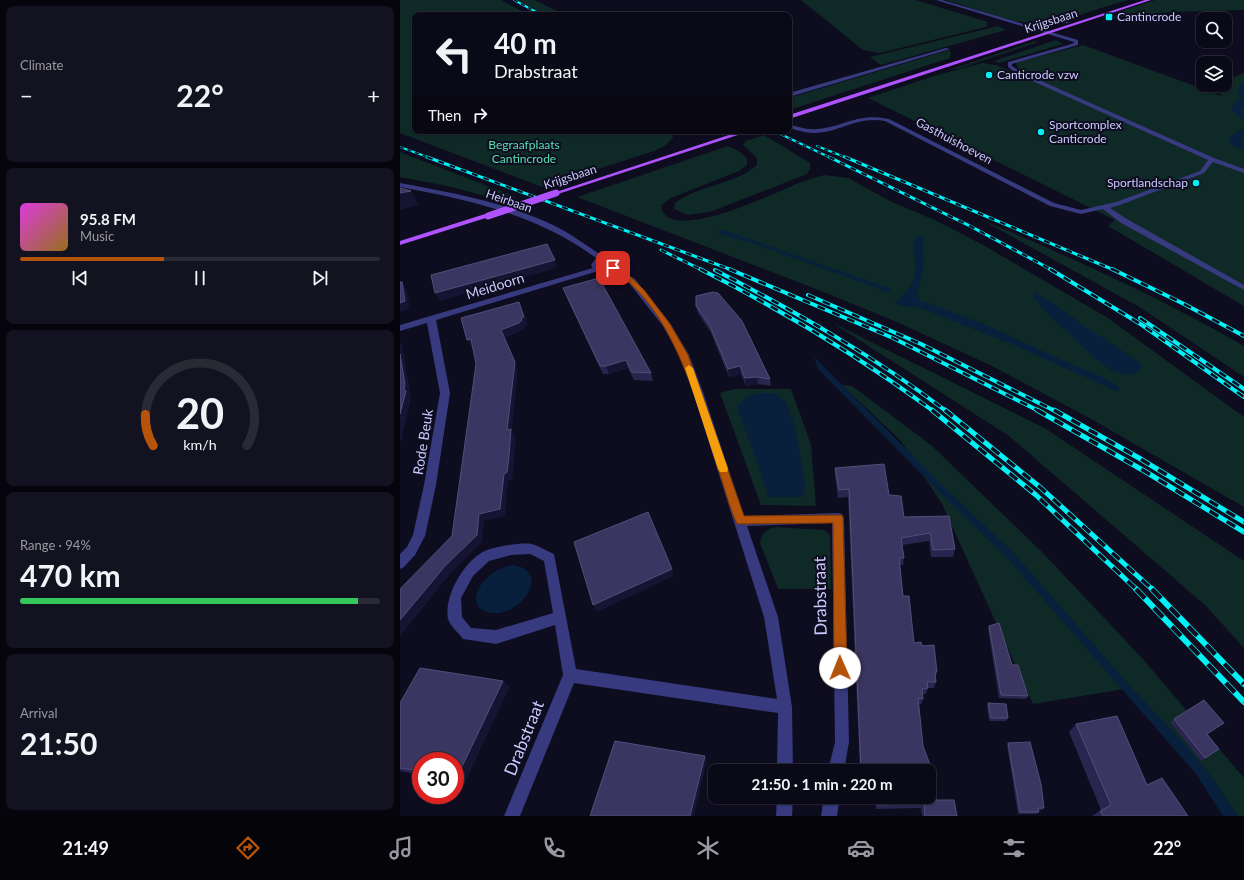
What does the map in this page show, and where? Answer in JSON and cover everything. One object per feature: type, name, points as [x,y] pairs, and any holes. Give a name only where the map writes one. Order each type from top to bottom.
[{"type":"main road","name":"Krijgsbaan","points":[[960,61],[1000,44],[1140,0]]},
{"type":"main road","name":"Krijgsbaan","points":[[792,116],[1149,0]]},
{"type":"main road","name":"Krijgsbaan","points":[[400,243],[488,216],[736,134]]},
{"type":"street","points":[[938,0],[1040,31],[1076,40],[1076,44],[1018,59],[1010,63],[1010,67],[1019,73],[1212,159],[1244,171]]},
{"type":"street","points":[[1012,22],[1042,24],[1066,22]]},
{"type":"street","points":[[792,94],[948,49]]},
{"type":"street","name":"Gasthuishoeven","points":[[792,127],[816,131],[862,118],[879,118],[895,124],[1052,205],[1078,212],[1118,204],[1202,172],[1212,159]]},
{"type":"street","name":"Heirbaan","points":[[400,185],[463,198],[511,212],[553,229],[586,245],[602,258]]},
{"type":"street","points":[[1104,207],[1124,221],[1244,288]]},
{"type":"street","points":[[608,257],[618,261],[613,268],[605,270],[598,269],[595,266],[602,258],[608,257]]},
{"type":"street","points":[[613,268],[625,275],[642,291],[668,326],[684,355],[741,521],[771,617],[785,707],[786,764]]},
{"type":"street","name":"Meidoorn","points":[[400,328],[598,269]]},
{"type":"street","name":"Rode Beuk","points":[[400,563],[412,551],[419,536],[430,486],[445,392],[431,319]]},
{"type":"street","name":"Drabstraat","points":[[741,521],[838,518],[842,742],[837,764]]},
{"type":"street","points":[[560,617],[496,637],[468,634],[455,619],[455,597],[470,572],[485,557],[511,550],[531,549],[550,558],[570,675],[785,707]]},
{"type":"street","name":"Drabstraat","points":[[512,816],[570,675]]},
{"type":"street","points":[[784,816],[785,804]]},
{"type":"street","points":[[829,816],[831,804]]},
{"type":"green space","name":"Begraafplaats Cantincrode","points":[[400,0],[501,0],[523,12],[412,12],[412,134],[673,134],[673,137],[666,145],[654,151],[542,187],[400,133]]},
{"type":"green space","points":[[518,0],[534,0],[560,12],[541,12]]},
{"type":"green space","points":[[801,0],[916,0],[988,22],[986,27],[880,53],[863,50]]},
{"type":"green space","points":[[946,0],[1129,0],[1065,20],[1056,22],[1028,23],[1014,21]]},
{"type":"green space","points":[[1155,0],[1244,0],[1244,10],[1170,12],[1108,19],[1124,13],[1118,12]]},
{"type":"green space","points":[[998,26],[1006,30],[881,65],[870,57]]},
{"type":"green space","points":[[1056,40],[1063,44],[999,63],[994,61]]},
{"type":"green space","points":[[1035,41],[1038,42],[961,68],[949,70]]},
{"type":"green space","points":[[1083,45],[1196,86],[1196,92],[1211,92],[1222,96],[1220,92],[1232,92],[1232,78],[1244,73],[1244,306],[1108,226],[1115,220],[868,98],[934,76],[983,63],[996,65],[1013,72],[1019,71],[1016,64],[1018,62]]},
{"type":"green space","points":[[949,50],[951,53],[950,58],[792,109],[792,97]]},
{"type":"green space","points":[[764,135],[810,163],[810,169],[807,174],[710,212],[688,215],[674,209],[675,203],[684,197],[738,177],[757,165],[757,158],[743,145],[746,141]]},
{"type":"green space","points":[[728,146],[739,151],[747,159],[747,165],[739,171],[671,198],[661,205],[667,217],[682,221],[702,219],[725,213],[801,182],[824,175],[848,178],[892,202],[937,221],[985,246],[1108,318],[1244,417],[1244,507],[1093,420],[992,366],[899,323],[821,291],[577,197]]},
{"type":"green space","points":[[400,152],[516,197],[503,201],[452,187],[400,177]]},
{"type":"green space","points":[[980,219],[1114,278],[1180,311],[1244,346],[1244,377],[1141,308]]},
{"type":"green space","points":[[831,322],[1046,429],[1244,561],[1244,648],[1205,605],[1009,436]]},
{"type":"green space","points":[[842,385],[852,386],[931,445],[1042,552],[1141,657],[1244,778],[1244,816],[1238,816],[1214,781],[1188,749],[1131,688],[1033,704],[942,504],[901,441]]},
{"type":"green space","points":[[734,389],[791,389],[811,445],[816,506],[761,505],[720,393]]},
{"type":"green space","points":[[776,527],[824,530],[830,535],[831,589],[778,589],[760,543],[765,532]]},
{"type":"water","points":[[1244,81],[1244,107],[1240,112],[1244,116],[1244,121],[1232,111],[1233,103],[1241,99],[1238,89]]},
{"type":"water","points":[[1244,128],[1244,136],[1241,141],[1244,150],[1232,145],[1228,138]]},
{"type":"water","points":[[723,230],[889,288],[891,291],[887,292],[758,245],[717,233],[718,231]]},
{"type":"water","points":[[917,235],[923,237],[923,270],[918,291],[919,300],[984,324],[1107,379],[1120,388],[1118,392],[1016,346],[920,308],[902,306],[895,303],[908,290],[914,278],[914,244]]},
{"type":"water","points":[[1033,292],[1055,304],[1080,323],[1142,364],[1140,370],[1134,375],[1115,373],[1098,361],[1048,314],[1034,298]]},
{"type":"water","points":[[814,357],[951,494],[1012,551],[1131,687],[1205,768],[1238,816],[1223,816],[1196,774],[1009,560],[943,496],[818,369]]},
{"type":"water","points":[[758,393],[774,393],[786,402],[796,430],[805,485],[803,497],[769,497],[737,407],[745,398]]},
{"type":"water","points":[[513,565],[525,569],[531,576],[531,584],[528,593],[513,608],[503,612],[492,613],[482,610],[477,604],[476,596],[479,588],[493,573],[502,568]]},
{"type":"building","points":[[400,188],[411,191],[400,193]]},
{"type":"building","points":[[547,244],[555,260],[435,293],[431,275]]},
{"type":"building","points":[[599,278],[651,373],[632,372],[626,360],[606,366],[600,366],[563,288]]},
{"type":"building","points":[[400,282],[402,282],[405,301],[400,303]]},
{"type":"building","points":[[713,292],[718,293],[742,321],[770,379],[757,377],[745,378],[740,366],[728,369],[710,326],[696,306],[696,296]]},
{"type":"building","points":[[519,302],[524,317],[521,318],[522,320],[519,323],[501,330],[515,362],[507,430],[511,429],[509,456],[507,472],[504,474],[500,509],[479,514],[477,535],[445,566],[400,620],[400,589],[452,536],[476,364],[471,339],[467,340],[461,318]]},
{"type":"building","points":[[400,354],[405,384],[404,390],[406,391],[400,414]]},
{"type":"building","points":[[884,464],[889,495],[901,496],[904,517],[949,516],[955,549],[933,550],[930,533],[901,538],[904,558],[899,558],[903,596],[909,596],[914,643],[921,642],[922,646],[934,645],[937,672],[935,672],[936,682],[927,682],[928,688],[922,689],[923,699],[918,698],[923,746],[930,764],[861,764],[849,489],[839,490],[835,468]]},
{"type":"building","points":[[648,512],[672,569],[593,605],[574,542]]},
{"type":"building","points":[[999,623],[1012,665],[1018,665],[1028,696],[1001,695],[989,626]]},
{"type":"building","points":[[420,668],[503,681],[464,762],[464,752],[412,752],[412,770],[400,768],[400,703]]},
{"type":"building","points":[[1204,700],[1224,723],[1207,734],[1219,749],[1205,758],[1174,719]]},
{"type":"building","points":[[988,703],[1006,704],[1008,718],[991,718]]},
{"type":"building","points":[[1117,716],[1147,785],[1162,778],[1188,816],[1103,816],[1100,811],[1111,805],[1076,724]]},
{"type":"building","points":[[615,741],[705,756],[690,816],[590,816]]},
{"type":"building","points":[[1030,742],[1041,784],[1044,808],[1038,808],[1039,812],[1020,812],[1008,743]]},
{"type":"building","points":[[936,800],[954,800],[957,816],[925,816],[924,804],[936,804]]},
{"type":"building","points":[[877,804],[924,804],[877,805]]},
{"type":"railway","points":[[514,0],[536,12]]},
{"type":"railway","points":[[780,134],[831,158]]},
{"type":"railway","points":[[817,146],[847,158]]},
{"type":"railway","points":[[400,147],[430,158]]},
{"type":"railway","points":[[427,157],[732,270]]},
{"type":"railway","points":[[829,157],[970,226],[1052,270]]},
{"type":"railway","points":[[845,157],[1114,270]]},
{"type":"railway","points":[[661,250],[701,269]]},
{"type":"railway","points":[[701,269],[761,301],[820,335],[849,353],[933,411]]},
{"type":"railway","points":[[729,269],[893,338],[1037,410]]},
{"type":"railway","points":[[1050,269],[1142,325],[1244,397]]},
{"type":"railway","points":[[1112,269],[1184,304],[1244,336]]},
{"type":"railway","points":[[715,270],[775,302],[863,353],[946,411]]},
{"type":"railway","points":[[808,295],[921,344],[1055,411]]},
{"type":"railway","points":[[1140,318],[1244,389]]},
{"type":"railway","points":[[932,410],[1036,495],[1137,590]]},
{"type":"railway","points":[[945,410],[1041,488],[1153,590]]},
{"type":"railway","points":[[1037,410],[1146,472],[1244,532]]},
{"type":"railway","points":[[1054,410],[1139,458],[1244,522]]},
{"type":"railway","points":[[1137,590],[1244,702]]},
{"type":"railway","points":[[1153,590],[1244,684]]},
{"type":"slow traffic","points":[[689,368],[723,469]]},
{"type":"place","name":"Cantincrode","points":[[1109,17]]},
{"type":"place","name":"Canticrode vzw","points":[[989,75]]},
{"type":"place","name":"Sportcomplex Canticrode","points":[[1041,132]]},
{"type":"place","name":"Sportlandschap","points":[[1196,183]]},
{"type":"route","points":[[613,268],[625,275],[642,291],[668,326],[684,355],[690,368],[741,521],[838,518],[840,668]]}]
